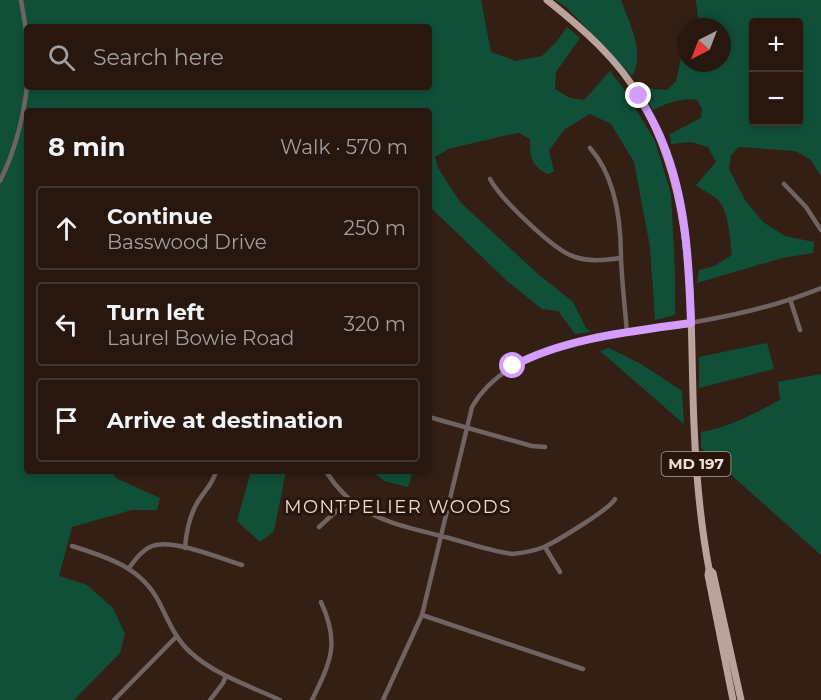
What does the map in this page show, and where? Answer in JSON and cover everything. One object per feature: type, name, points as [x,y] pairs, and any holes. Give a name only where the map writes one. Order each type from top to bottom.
[{"type":"main road","name":"MD 197","points":[[547,0],[581,30],[617,67],[639,96],[662,141],[678,189],[688,257],[698,485],[708,575],[733,700]]},
{"type":"main road","name":"MD 197","points":[[709,569],[713,573],[741,700]]},
{"type":"street","points":[[21,0],[25,24]]},
{"type":"street","points":[[0,181],[14,151],[26,90]]},
{"type":"street","points":[[590,148],[599,159],[611,184],[619,217],[627,333]]},
{"type":"street","points":[[490,178],[496,189],[547,239],[564,252],[587,260],[621,258]]},
{"type":"street","points":[[784,184],[806,207],[821,230]]},
{"type":"street","points":[[383,700],[422,615],[472,407],[484,390],[500,374],[540,353],[557,348],[734,314],[821,288]]},
{"type":"street","points":[[790,299],[800,330]]},
{"type":"street","points":[[432,418],[532,446],[545,447]]},
{"type":"street","points":[[185,548],[188,526],[194,508],[212,484],[215,474]]},
{"type":"street","points":[[328,474],[339,490],[350,499],[388,522],[512,554],[524,553],[545,546],[606,509],[615,499]]},
{"type":"street","points":[[319,527],[350,499]]},
{"type":"street","points":[[129,568],[143,552],[155,545],[168,544],[242,565]]},
{"type":"street","points":[[72,546],[114,560],[129,568],[153,593],[176,637],[197,658],[226,676],[280,700]]},
{"type":"street","points":[[545,546],[560,572]]},
{"type":"street","points":[[312,700],[328,663],[332,645],[328,619],[321,602]]},
{"type":"street","points":[[422,615],[583,669]]},
{"type":"street","points":[[114,700],[176,637]]},
{"type":"street","points":[[210,700],[226,676]]},
{"type":"green space","points":[[0,0],[481,0],[491,52],[516,61],[542,56],[567,27],[580,38],[556,72],[555,89],[570,98],[584,100],[610,71],[626,92],[655,141],[671,194],[675,315],[655,320],[650,247],[634,162],[611,124],[590,114],[565,129],[549,150],[554,172],[547,174],[533,160],[530,139],[519,133],[448,149],[435,157],[438,168],[460,202],[538,274],[573,302],[586,328],[591,332],[575,334],[558,311],[542,309],[507,281],[432,209],[432,108],[24,108],[24,474],[113,474],[116,478],[160,498],[157,510],[132,510],[72,527],[59,576],[87,585],[113,608],[125,634],[120,653],[74,700],[0,700]]},
{"type":"green space","points":[[555,0],[621,0],[637,48],[636,67],[632,76],[567,8]]},
{"type":"green space","points":[[696,0],[821,0],[821,176],[810,159],[795,151],[739,147],[731,155],[729,169],[745,200],[763,222],[785,236],[814,242],[813,253],[782,258],[697,283],[699,270],[714,266],[732,255],[728,225],[721,204],[696,185],[716,162],[708,147],[691,142],[671,144],[670,134],[701,118],[702,109],[697,100],[686,99],[653,110],[642,86],[667,90],[676,81],[678,72],[731,72],[731,18],[698,18]]},
{"type":"green space","points":[[767,343],[774,369],[699,388],[699,357]]},
{"type":"green space","points":[[609,348],[641,364],[682,391],[684,424],[600,351]]},
{"type":"green space","points":[[821,374],[821,555],[701,448],[701,432],[732,424],[780,400],[778,382]]},
{"type":"green space","points":[[250,474],[285,474],[274,531],[260,542],[237,521]]},
{"type":"green space","points":[[376,474],[412,474],[408,487],[384,481]]},
{"type":"district","name":"MONTPELIER WOODS","points":[[398,507]]},
{"type":"route","points":[[513,366],[540,353],[589,340],[691,323],[688,257],[678,189],[662,141],[639,96]]}]
